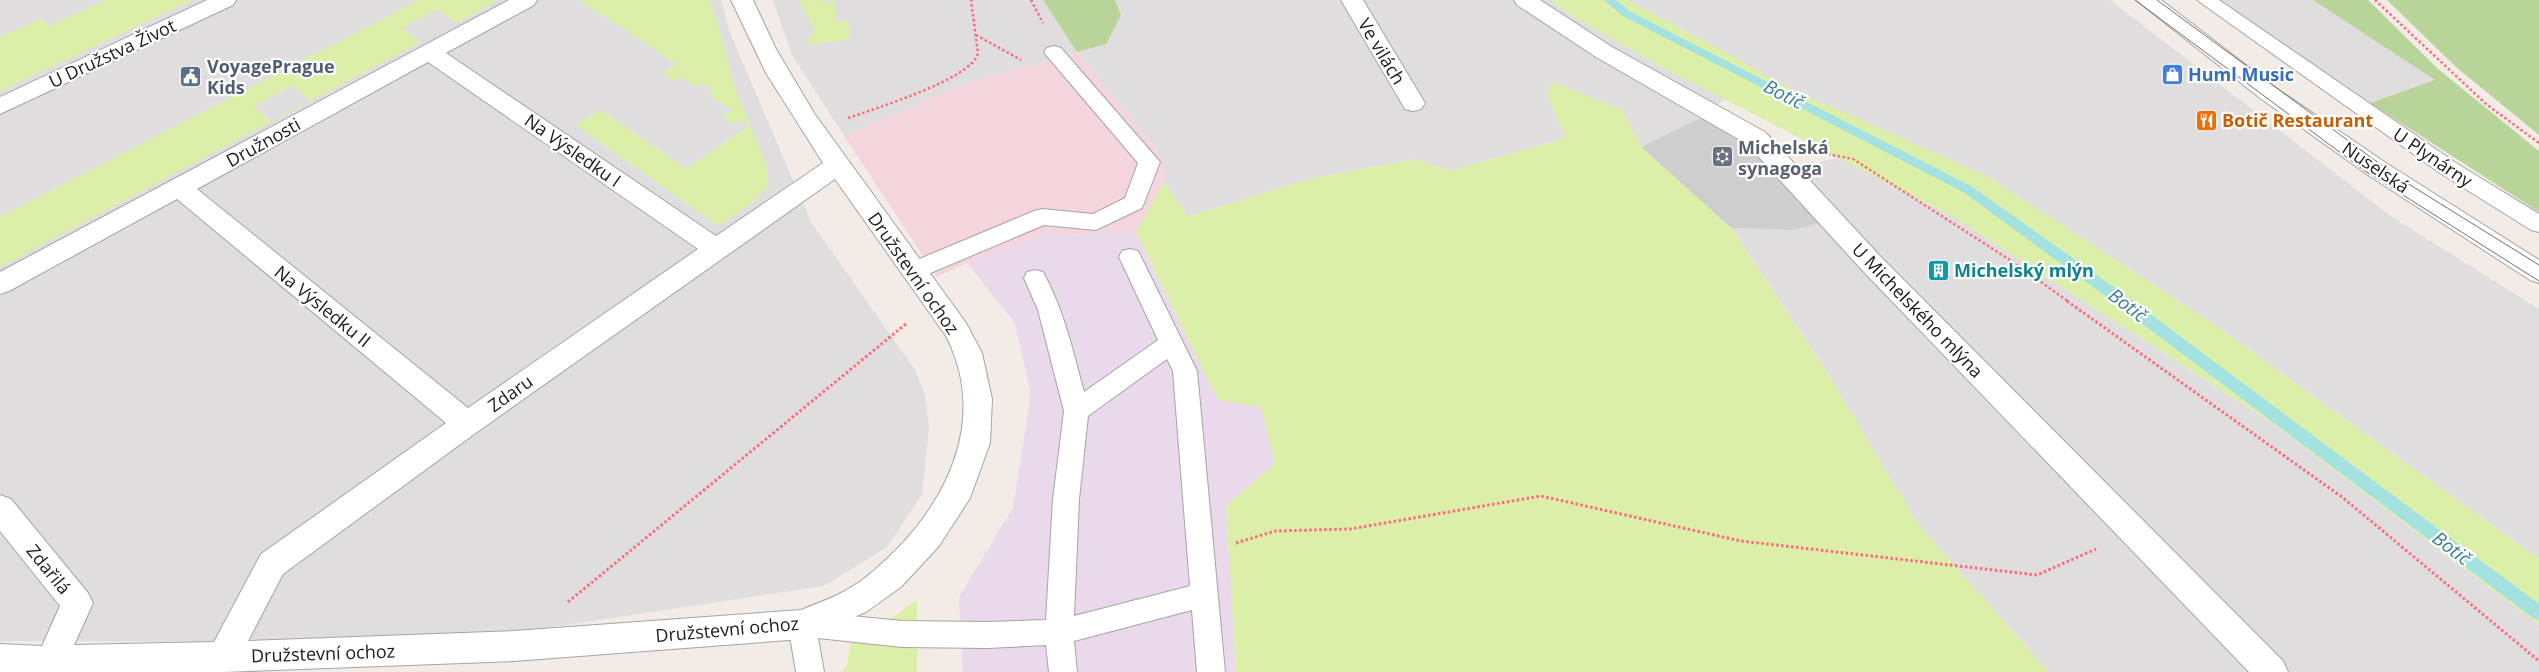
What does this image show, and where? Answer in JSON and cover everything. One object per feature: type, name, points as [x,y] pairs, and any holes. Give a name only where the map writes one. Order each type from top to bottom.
[{"type":"street","name":"U Družstva Život","points":[[0,106],[225,0]]},
{"type":"street","name":"Družnosti","points":[[0,284],[526,0]]},
{"type":"street","name":"Družstevní ochoz","points":[[0,659],[51,662],[220,665],[514,646],[802,624],[855,602],[890,577],[928,538],[959,490],[975,443],[978,422],[975,379],[968,353],[956,330],[837,165],[774,71],[752,27],[742,0]]},
{"type":"street","name":"Ve vilách","points":[[1352,0],[1413,103]]},
{"type":"street","name":"U Michelského mlýna","points":[[1525,0],[1604,52],[1756,138],[1871,263],[2271,672]]},
{"type":"street","name":"Nuselská","points":[[2147,0],[2268,92],[2369,164],[2539,273]]},
{"type":"street","name":"Na Výsledku I","points":[[429,52],[716,249]]},
{"type":"street","name":"Zdaru","points":[[220,665],[272,564],[467,424],[837,165]]},
{"type":"street","name":"Na Výsledku II","points":[[180,188],[467,424]]},
{"type":"street","name":"Zdařilá","points":[[0,508],[77,603],[51,662]]},
{"type":"lane","name":"U Plynárny","points":[[2206,0],[2448,168],[2539,224]]},
{"type":"lane","points":[[913,272],[1042,217],[1096,222],[1134,203],[1149,162],[1054,52]]},
{"type":"lane","points":[[1130,257],[1142,278],[1170,344],[1185,371],[1211,672]]},
{"type":"lane","points":[[1035,278],[1050,310],[1076,411],[1066,499],[1059,632],[1063,672]]},
{"type":"lane","points":[[1076,411],[1170,344]]},
{"type":"lane","points":[[810,672],[802,624],[902,634],[988,635],[1059,632],[1204,595]]},
{"type":"path","points":[[845,119],[942,83],[976,58],[976,35],[972,0]]},
{"type":"path","points":[[2375,0],[2486,104],[2539,143]]},
{"type":"path","points":[[976,35],[1019,60]]},
{"type":"path","points":[[1756,138],[1853,159],[2010,260],[2342,497],[2539,661]]},
{"type":"path","points":[[561,607],[807,407],[933,299]]},
{"type":"path","points":[[1201,556],[1275,531],[1350,529],[1541,496],[1741,541],[2037,575],[2135,532]]},
{"type":"shaded area","points":[[0,0],[721,0],[730,33],[811,222],[915,370],[925,395],[929,428],[922,494],[887,547],[824,586],[512,633],[332,642],[0,641]]},
{"type":"shaded area","points":[[773,0],[1043,0],[1077,52],[958,86],[845,137],[792,55]]},
{"type":"shaded area","points":[[1115,0],[1551,0],[1567,13],[1660,66],[1725,99],[1702,117],[1641,147],[1622,110],[1547,95],[1566,138],[1449,171],[1416,159],[1309,179],[1187,217],[1164,182],[1163,158],[1077,52],[1121,15]]},
{"type":"shaded area","points":[[1628,0],[2110,0],[2392,217],[2539,309],[2539,559],[2206,319]]},
{"type":"shaded area","points":[[2214,0],[2313,0],[2436,80],[2370,103]]},
{"type":"shaded area","points":[[1077,52],[1163,158],[1164,182],[1136,232],[1096,230],[1083,236],[1071,234],[967,263],[937,277],[845,137],[958,86]]},
{"type":"shaded area","points":[[1702,117],[1716,121],[1776,173],[1823,222],[1793,230],[1731,228],[1641,147]]},
{"type":"shaded area","points":[[1841,157],[1957,219],[2272,423],[2539,625],[2539,672],[2048,672],[1917,523],[1828,374],[1731,228],[1793,230],[1776,173]]},
{"type":"shaded area","points":[[1096,230],[1136,232],[1217,399],[1261,407],[1275,463],[1226,506],[1236,672],[963,672],[959,597],[1013,508],[1031,394],[1015,323],[967,263],[1048,232],[1083,236]]},
{"type":"green space","points":[[106,0],[192,0],[0,91],[0,37],[40,19],[49,26]]},
{"type":"green space","points":[[419,0],[498,0],[456,23],[437,9],[402,28],[420,42],[0,267],[0,217]],"holes":[[[292,85],[310,100],[271,121],[253,107]]]},
{"type":"green space","points":[[579,0],[709,0],[721,35],[734,87],[768,170],[768,186],[754,201],[718,226],[576,125],[601,110],[686,169],[749,126],[740,120],[734,124],[722,116],[732,110],[709,95],[714,91],[702,83],[696,87],[681,77],[673,81],[662,74],[677,64]]},
{"type":"green space","points":[[798,0],[821,0],[822,3],[835,1],[835,21],[848,20],[850,39],[811,45],[807,43],[814,29]]},
{"type":"green space","points":[[1043,0],[1115,0],[1121,15],[1106,44],[1077,52]]},
{"type":"green space","points":[[1551,0],[1628,0],[1796,91],[1987,176],[2206,319],[2539,559],[2539,625],[2272,423],[1957,219],[1660,66],[1567,13]]},
{"type":"green space","points":[[2313,0],[2368,0],[2438,69],[2539,151],[2539,212],[2370,103],[2435,80]]},
{"type":"green space","points":[[2387,0],[2539,0],[2539,135],[2456,67]]},
{"type":"green space","points":[[1552,82],[1622,110],[1641,147],[1731,228],[1828,374],[1917,523],[2048,672],[1236,672],[1226,506],[1275,463],[1261,408],[1217,399],[1136,232],[1164,182],[1187,217],[1309,179],[1416,159],[1449,171],[1566,138],[1547,95]]},
{"type":"green space","points":[[917,600],[917,672],[842,672],[847,665],[852,634],[889,620]]},
{"type":"waterway","name":"Botič","points":[[1609,0],[1627,14],[1967,189],[2113,294],[2539,613]]},
{"type":"tram line","points":[[2135,0],[2365,171],[2539,281]]},
{"type":"tram line","points":[[2157,0],[2399,178],[2539,265]]},
{"type":"place","name":"Huml Music","points":[[2172,74]]},
{"type":"place","name":"VoyagePrague Kids","points":[[191,76]]},
{"type":"place","name":"Botič Restaurant","points":[[2206,120]]},
{"type":"place","name":"Michelská synagoga","points":[[1722,157]]},
{"type":"place","name":"Michelský mlýn","points":[[1938,270]]}]
